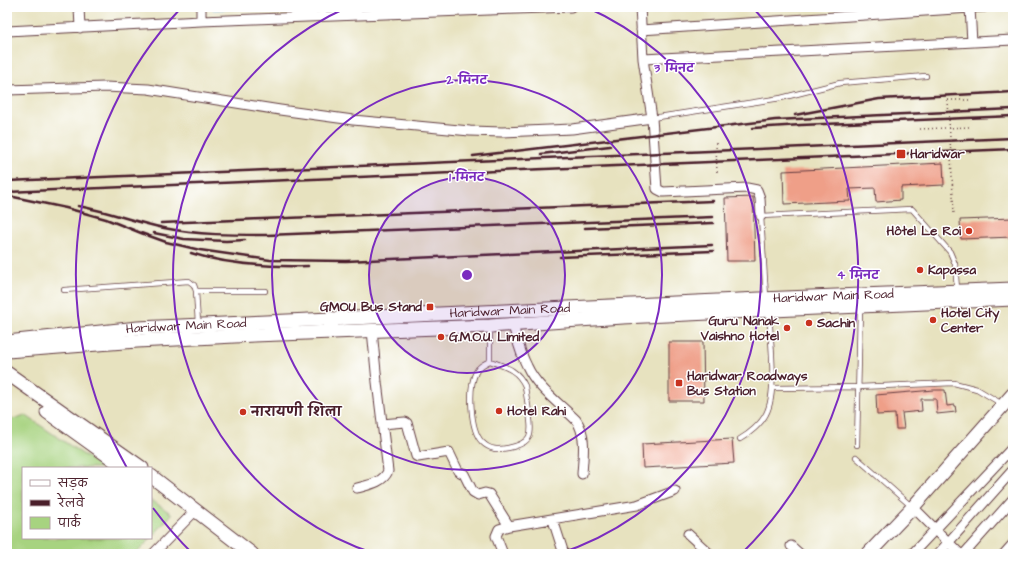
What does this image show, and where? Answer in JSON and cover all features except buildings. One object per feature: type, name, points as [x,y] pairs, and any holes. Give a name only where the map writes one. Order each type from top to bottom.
[{"type":"main road","name":"Haridwar Main Road","points":[[861,300],[957,291],[1013,289]]},
{"type":"main road","name":"Haridwar Main Road","points":[[7,351],[331,325],[861,300],[1013,299]]},
{"type":"main road","name":"Haridwar Main Road","points":[[7,342],[138,328],[198,325],[331,325],[372,330],[513,325],[623,317],[726,306]]},
{"type":"main road","points":[[7,373],[141,467]]},
{"type":"main road","points":[[7,382],[124,467]]},
{"type":"main road","points":[[868,554],[913,508],[1013,394]]},
{"type":"main road","points":[[153,479],[196,510],[252,554]]},
{"type":"street","points":[[79,7],[80,28]]},
{"type":"street","points":[[200,7],[201,21]]},
{"type":"street","points":[[7,31],[201,21],[571,7]]},
{"type":"street","points":[[640,7],[643,59],[652,118],[657,189],[663,192],[748,188],[757,190],[760,198],[761,216]]},
{"type":"street","points":[[970,7],[972,42]]},
{"type":"street","points":[[641,30],[985,7]]},
{"type":"street","points":[[643,59],[1013,40]]},
{"type":"street","points":[[7,90],[105,87],[148,89],[280,110],[367,121],[470,131],[502,132],[572,129],[652,118]]},
{"type":"street","points":[[513,325],[520,352],[535,380],[582,427],[582,474]]},
{"type":"street","points":[[356,488],[381,480],[385,477],[388,471],[376,382],[372,330]]},
{"type":"street","points":[[382,424],[405,422],[408,424],[416,456],[418,457],[449,452],[456,467],[466,477],[473,492],[478,495],[485,493],[489,494],[509,526]]},
{"type":"street","points":[[912,554],[936,531],[1013,447]]},
{"type":"street","points":[[938,554],[1013,470]]},
{"type":"street","points":[[503,554],[496,536],[499,529],[509,526],[553,520],[637,505],[675,491]]},
{"type":"street","points":[[964,554],[1013,499]]},
{"type":"street","points":[[913,508],[960,554]]},
{"type":"street","points":[[153,554],[196,510]]},
{"type":"street","points":[[553,520],[564,554]]},
{"type":"street","points":[[688,534],[710,554]]},
{"type":"street","points":[[791,546],[800,554]]},
{"type":"lane","points":[[652,118],[781,98],[840,84],[926,76]]},
{"type":"lane","points":[[740,440],[747,435],[767,413],[773,388],[761,216],[912,208],[950,252],[955,264],[957,291]]},
{"type":"lane","points":[[64,290],[189,281],[194,285],[196,291],[198,325]]},
{"type":"lane","points":[[196,291],[265,291]]},
{"type":"lane","points":[[857,444],[861,300]]},
{"type":"lane","points":[[490,326],[490,361]]},
{"type":"lane","points":[[490,361],[510,369],[517,373],[522,379],[525,386],[532,429],[530,436],[525,441],[515,446],[497,450],[482,442],[477,435],[474,427],[471,389],[476,371],[481,365],[490,361]]},
{"type":"lane","points":[[773,388],[858,387],[954,383],[977,389],[1004,404]]},
{"type":"lane","points":[[856,457],[913,508]]},
{"type":"path","points":[[954,214],[948,100],[969,100]]},
{"type":"path","points":[[920,129],[970,127]]},
{"type":"path","points":[[716,144],[717,174]]},
{"type":"green space","points":[[25,415],[102,467],[22,467],[22,539],[150,539],[136,554],[7,554],[7,421]]},
{"type":"green space","points":[[152,501],[172,514],[152,537]]},
{"type":"waterway","points":[[214,7],[214,9],[253,7]]},
{"type":"railway","points":[[795,115],[879,99],[1013,92]]},
{"type":"railway","points":[[473,156],[775,120],[1013,109]]},
{"type":"railway","points":[[753,128],[1013,116]]},
{"type":"railway","points":[[7,181],[1013,138]]},
{"type":"railway","points":[[541,154],[610,146]]},
{"type":"railway","points":[[7,192],[1013,149]]},
{"type":"railway","points":[[9,196],[66,208],[106,219],[166,242],[200,250],[270,260],[346,261],[712,245]]},
{"type":"railway","points":[[161,223],[713,201]]},
{"type":"railway","points":[[78,206],[153,226],[203,233],[241,235],[713,217]]},
{"type":"railway","points":[[585,228],[713,223]]},
{"type":"railway","points":[[154,233],[184,239],[226,241],[245,240]]},
{"type":"railway","points":[[560,257],[713,251]]},
{"type":"railway","points":[[191,253],[234,263],[278,266],[308,266]]},
{"type":"place","name":"Haridwar","points":[[901,154]]},
{"type":"place","name":"Hôtel Le Roi","points":[[969,231]]},
{"type":"place","name":"Kapassa","points":[[920,270]]},
{"type":"place","name":"GMOU Bus Stand","points":[[430,307]]},
{"type":"place","name":"Hotel City Center","points":[[933,320]]},
{"type":"place","name":"Sachin","points":[[809,323]]},
{"type":"place","name":"Guru Nanak Vaishno Hotel","points":[[787,328]]},
{"type":"place","name":"G.M.O.U. Limited","points":[[441,337]]},
{"type":"place","name":"Haridwar Roadways Bus Station","points":[[679,383]]},
{"type":"place","name":"Hotel Rahi","points":[[499,411]]},
{"type":"place","name":"नारायणी शिला","points":[[243,412]]}]
